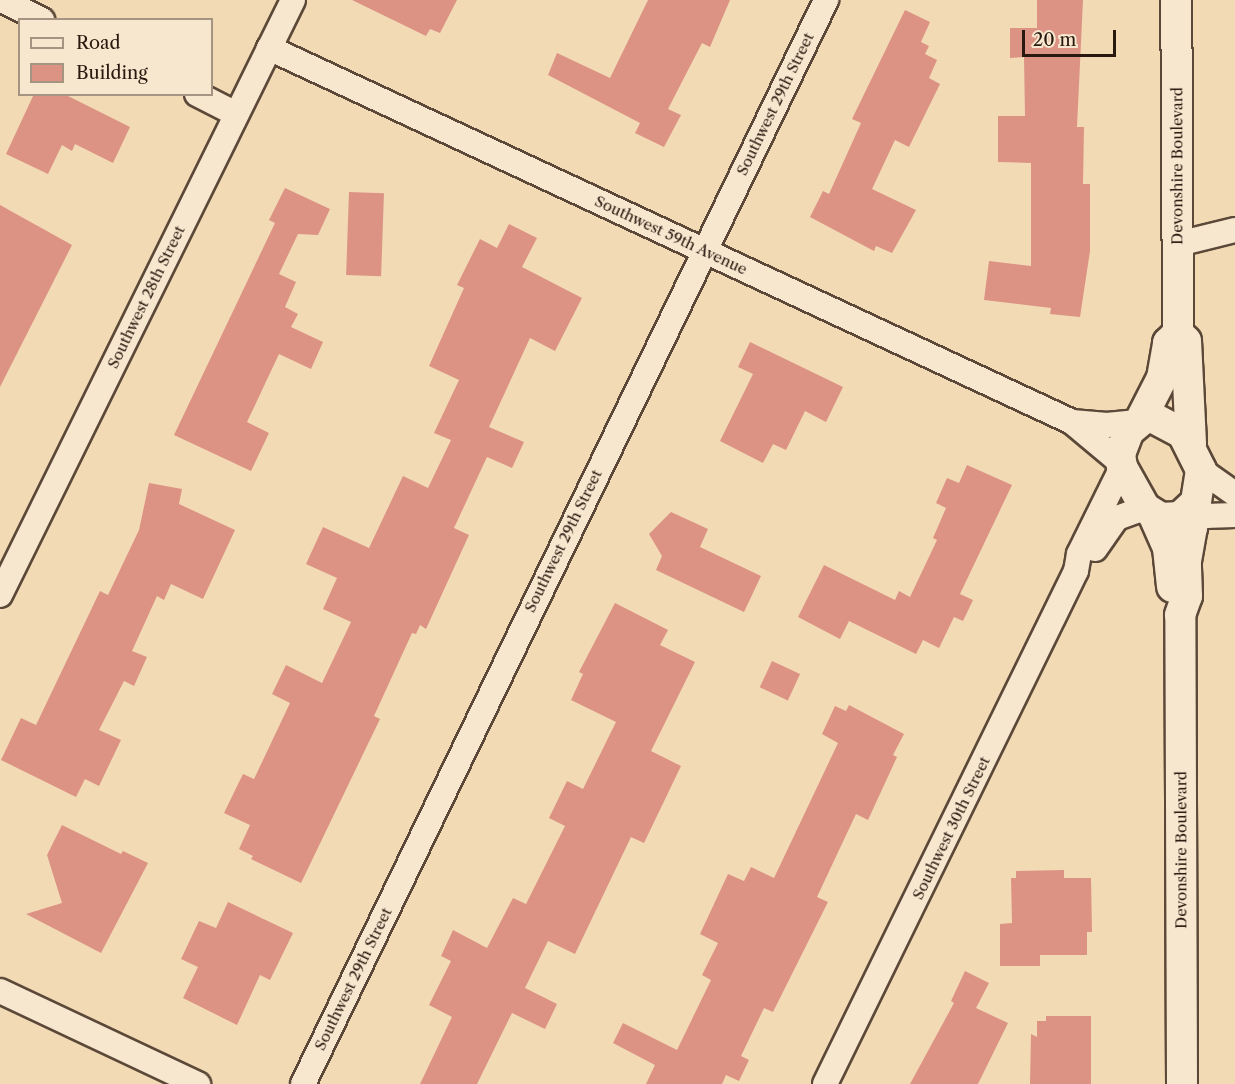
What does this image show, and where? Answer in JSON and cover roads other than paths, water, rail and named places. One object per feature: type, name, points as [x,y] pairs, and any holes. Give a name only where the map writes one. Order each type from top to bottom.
[{"type":"street","points":[[2,0],[38,18]]},
{"type":"street","name":"Southwest 28th Street","points":[[0,595],[293,0]]},
{"type":"street","name":"Southwest 29th Street","points":[[303,1084],[703,250],[826,0]]},
{"type":"street","name":"Devonshire Boulevard","points":[[1138,419],[1162,378],[1168,343],[1178,333],[1176,0]]},
{"type":"street","name":"Southwest 59th Avenue","points":[[269,48],[1072,422],[1121,465]]},
{"type":"street","points":[[201,96],[236,114]]},
{"type":"street","points":[[1178,244],[1235,230]]},
{"type":"street","name":"Devonshire Boulevard","points":[[1178,333],[1186,341],[1196,457]]},
{"type":"street","points":[[1196,457],[1200,492],[1190,510],[1170,519],[1149,511],[1121,465],[1123,443],[1138,419],[1154,416],[1165,422],[1196,457],[1235,494]]},
{"type":"street","name":"Southwest 59th Avenue","points":[[1072,422],[1107,425],[1138,419]]},
{"type":"street","name":"Southwest 30th Street","points":[[825,1084],[1076,571],[1080,554],[1121,465]]},
{"type":"street","points":[[1190,510],[1205,516],[1235,515]]},
{"type":"street","name":"Devonshire Boulevard","points":[[1182,1084],[1180,615],[1187,596],[1186,561],[1192,528],[1190,510]]},
{"type":"street","name":"Devonshire Boulevard","points":[[1149,511],[1168,548],[1173,601],[1180,615]]},
{"type":"street","name":"Southwest 30th Street","points":[[1076,571],[1087,563],[1117,518],[1149,511]]},
{"type":"street","points":[[0,991],[198,1084]]}]
